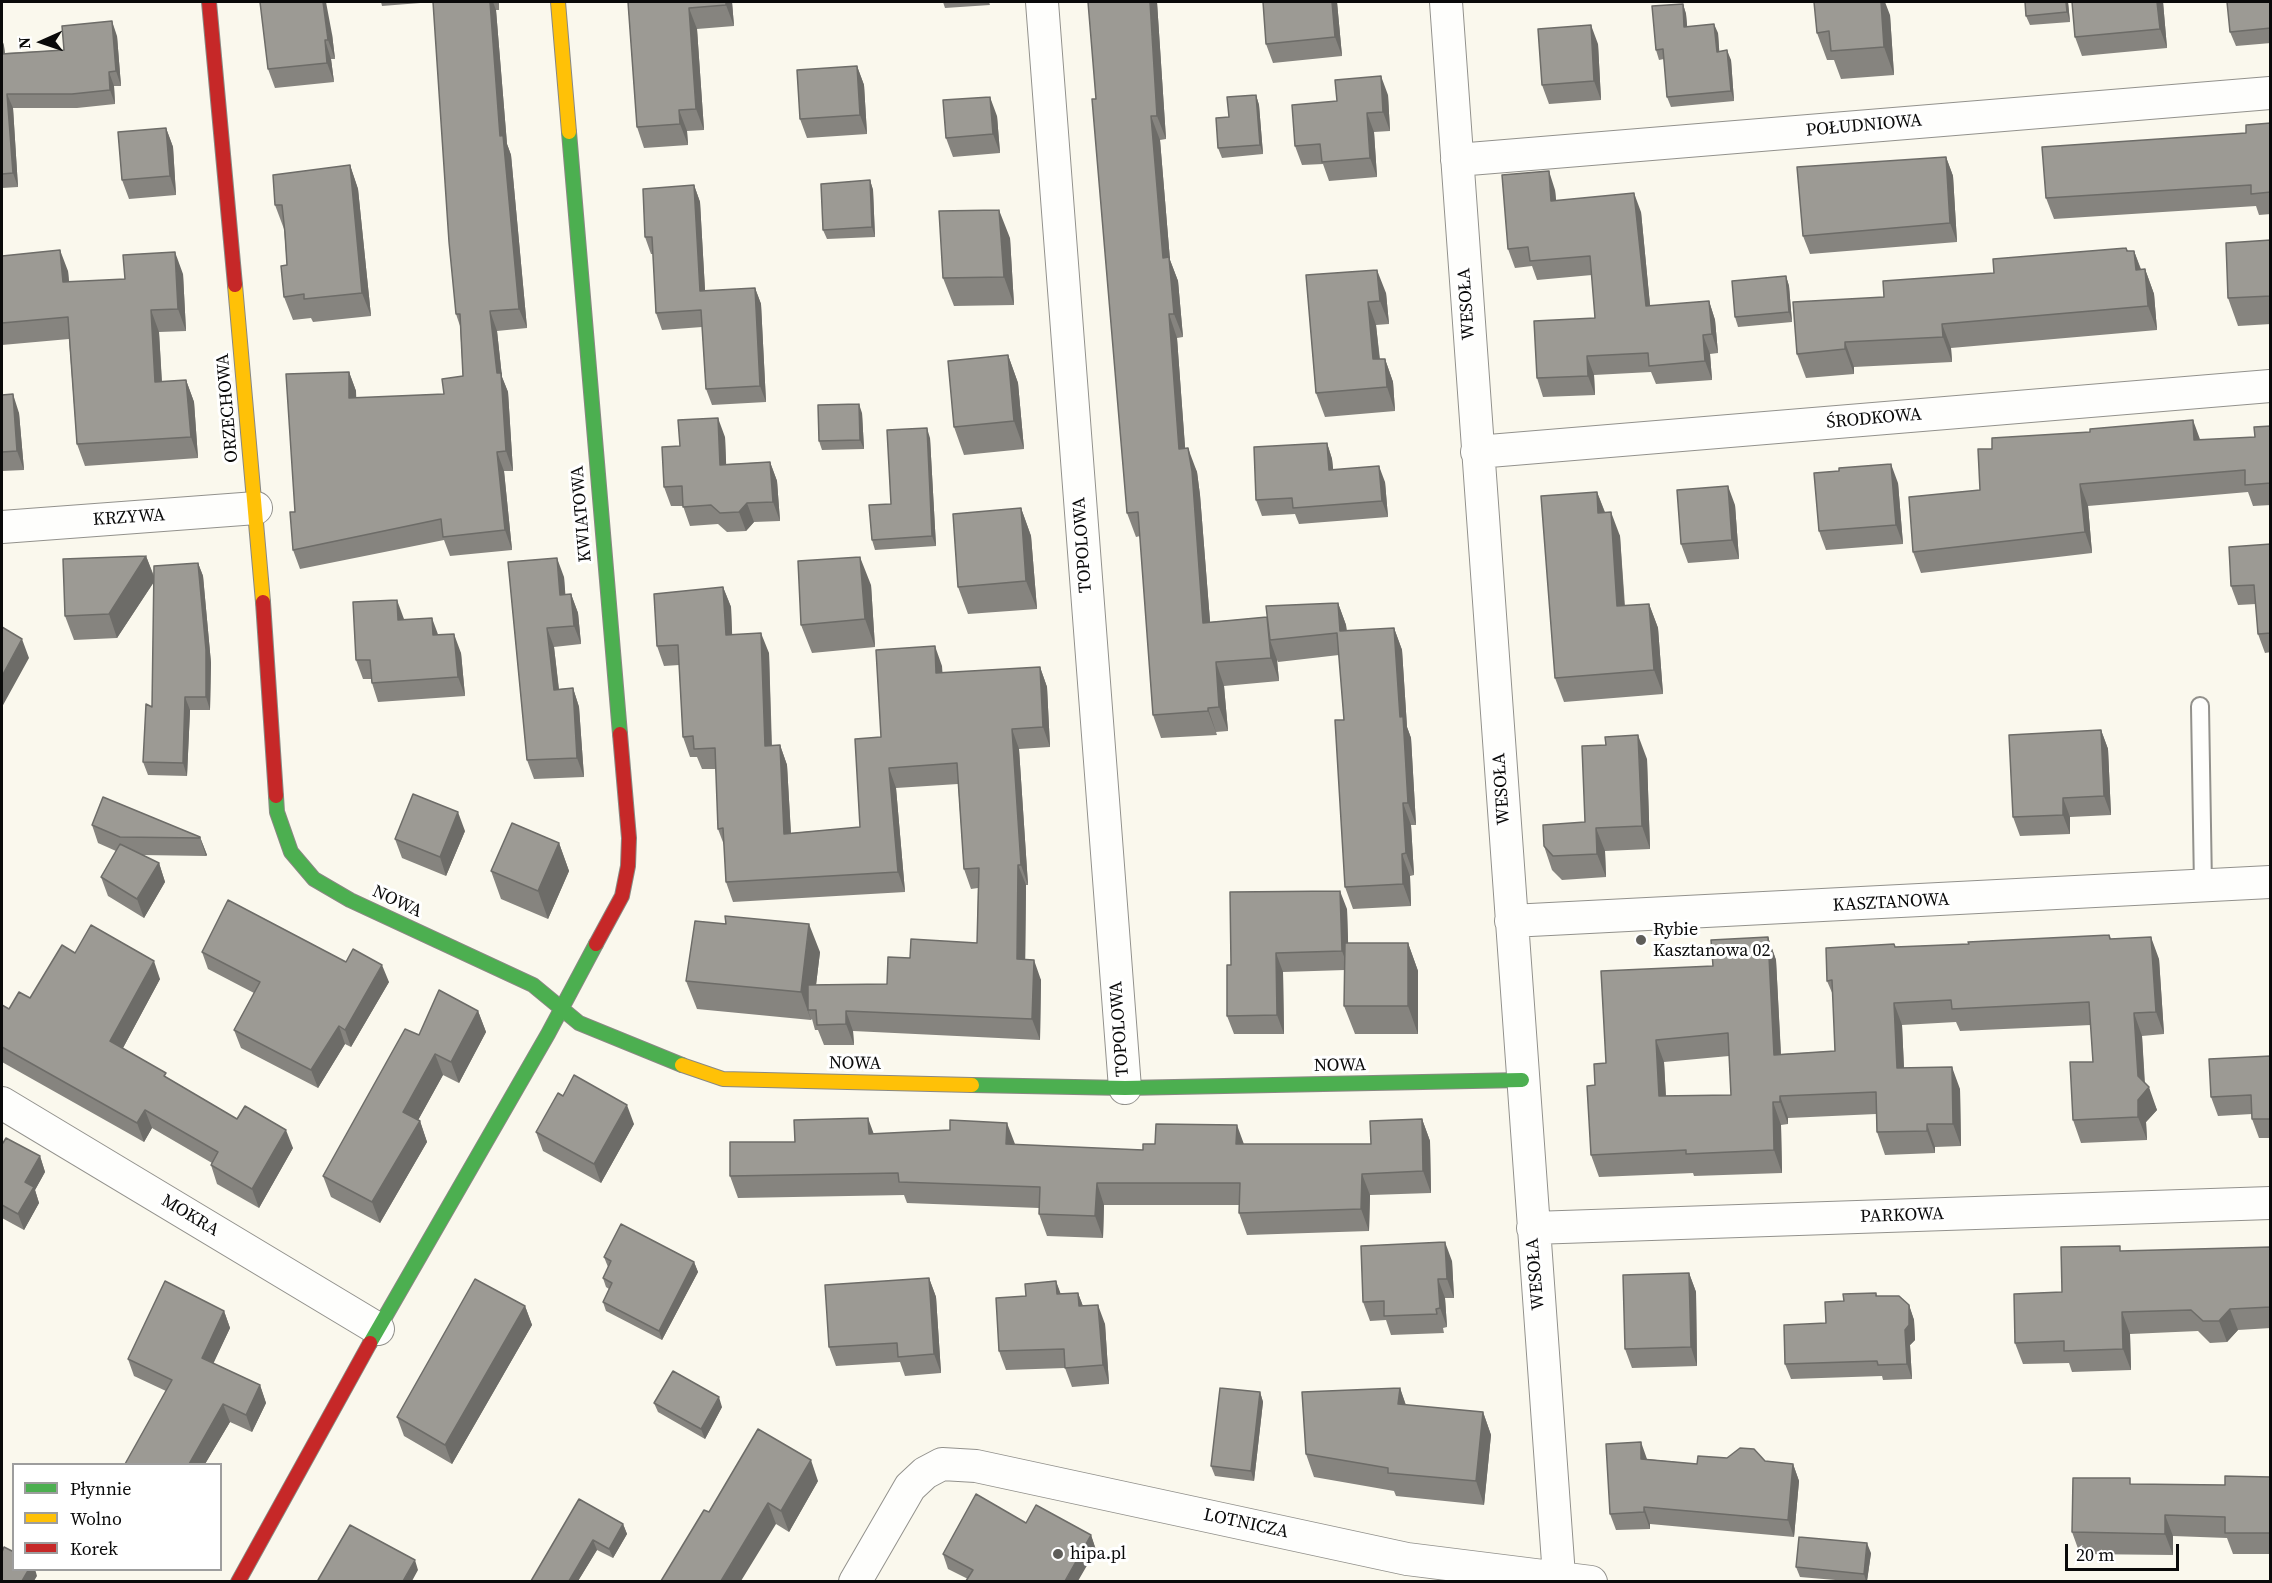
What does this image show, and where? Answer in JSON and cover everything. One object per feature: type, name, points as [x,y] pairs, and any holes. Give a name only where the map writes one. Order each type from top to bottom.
[{"type":"street","name":"ORZECHOWA","points":[[209,2],[256,508],[276,812]]},
{"type":"street","name":"KWIATOWA","points":[[558,2],[629,838],[628,866],[622,896],[562,1008]]},
{"type":"street","name":"TOPOLOWA","points":[[1041,2],[1125,1088]]},
{"type":"street","name":"WESOŁA","points":[[1446,2],[1559,1576]]},
{"type":"street","name":"POŁUDNIOWA","points":[[1457,160],[2271,93]]},
{"type":"street","name":"ŚRODKOWA","points":[[1477,452],[2271,386]]},
{"type":"street","name":"KRZYWA","points":[[2,527],[256,508]]},
{"type":"street","name":"NOWA","points":[[276,812],[291,852],[314,879],[350,900],[533,985],[575,1021],[585,1026],[666,1060],[723,1079],[1125,1088],[1522,1080]]},
{"type":"street","name":"KASZTANOWA","points":[[1511,921],[2271,882]]},
{"type":"street","points":[[238,1581],[378,1329],[562,1008]]},
{"type":"street","name":"MOKRA","points":[[2,1102],[378,1329]]},
{"type":"street","name":"PARKOWA","points":[[1533,1228],[2271,1203]]},
{"type":"street","name":"LOTNICZA","points":[[855,1581],[910,1487],[925,1473],[942,1464],[976,1466],[1400,1570],[1559,1576],[1591,1581]]},
{"type":"lane","points":[[2200,706],[2203,886]]},
{"type":"building","points":[[260,2],[323,2],[328,40],[325,40],[327,63],[268,69]]},
{"type":"building","points":[[433,2],[490,2],[500,136],[503,135],[519,309],[490,311],[497,373],[501,373],[506,451],[497,452],[505,530],[443,537],[441,519],[293,550],[290,512],[295,512],[286,374],[349,372],[349,398],[444,394],[442,379],[463,376],[460,314],[456,314],[449,242]]},
{"type":"building","points":[[628,2],[726,2],[726,5],[689,8],[696,109],[679,110],[680,124],[637,127]]},
{"type":"building","points":[[1088,2],[1150,2],[1157,116],[1151,116],[1163,258],[1169,257],[1174,314],[1169,314],[1179,449],[1188,448],[1192,471],[1203,623],[1267,617],[1271,658],[1216,662],[1219,707],[1208,708],[1208,711],[1153,715],[1138,512],[1127,513],[1092,99],[1096,99]]},
{"type":"building","points":[[1263,2],[1332,2],[1335,37],[1266,44]]},
{"type":"building","points":[[1814,2],[1881,2],[1884,47],[1831,51],[1829,31],[1817,33]]},
{"type":"building","points":[[2025,2],[2066,2],[2067,12],[2026,16]]},
{"type":"building","points":[[2072,2],[2157,2],[2160,29],[2075,37]]},
{"type":"building","points":[[2227,2],[2271,2],[2271,28],[2230,32]]},
{"type":"building","points":[[1683,4],[1684,27],[1714,24],[1717,52],[1727,50],[1731,91],[1667,97],[1663,49],[1656,50],[1652,6]]},
{"type":"building","points":[[112,21],[116,71],[109,72],[110,90],[72,94],[7,94],[13,173],[2,174],[2,54],[64,50],[62,26]]},
{"type":"building","points":[[1591,25],[1594,81],[1542,85],[1538,29]]},
{"type":"building","points":[[857,66],[860,115],[800,119],[797,70]]},
{"type":"building","points":[[1381,76],[1383,112],[1367,113],[1370,158],[1322,162],[1320,144],[1295,146],[1292,105],[1337,101],[1335,80]]},
{"type":"building","points":[[1256,95],[1260,145],[1218,148],[1216,118],[1229,117],[1227,97]]},
{"type":"building","points":[[990,97],[993,134],[946,138],[943,100]]},
{"type":"building","points":[[2271,123],[2271,192],[2251,194],[2251,185],[2046,198],[2042,147],[2246,133],[2246,125]]},
{"type":"building","points":[[166,128],[170,176],[122,180],[118,132]]},
{"type":"building","points":[[1946,157],[1950,223],[1803,236],[1797,167]]},
{"type":"building","points":[[350,165],[362,293],[304,299],[304,294],[284,297],[281,266],[287,265],[285,233],[282,205],[275,205],[273,175]]},
{"type":"building","points":[[1549,171],[1551,201],[1634,193],[1646,306],[1709,301],[1712,334],[1703,335],[1705,361],[1649,366],[1648,353],[1587,356],[1588,376],[1537,378],[1534,321],[1595,318],[1590,256],[1530,261],[1528,247],[1508,249],[1502,175]]},
{"type":"building","points":[[870,180],[872,227],[823,230],[821,184]]},
{"type":"building","points":[[694,185],[700,291],[755,288],[760,386],[706,389],[701,310],[656,313],[652,237],[645,237],[643,189]]},
{"type":"building","points":[[999,210],[1004,277],[943,278],[939,211]]},
{"type":"building","points":[[2271,240],[2271,296],[2228,298],[2226,243]]},
{"type":"building","points":[[2126,248],[2127,251],[2134,251],[2136,270],[2145,269],[2148,306],[1942,324],[1943,337],[1845,342],[1845,349],[1797,354],[1793,302],[1884,297],[1883,281],[1994,273],[1993,259]]},
{"type":"building","points":[[60,250],[63,282],[125,279],[123,255],[175,252],[178,309],[151,310],[155,382],[186,380],[191,437],[77,444],[68,317],[2,323],[2,256]]},
{"type":"building","points":[[1377,270],[1380,301],[1368,302],[1373,359],[1385,359],[1387,387],[1316,393],[1306,275]]},
{"type":"building","points":[[1786,276],[1789,312],[1735,317],[1732,281]]},
{"type":"building","points":[[1008,355],[1014,421],[954,427],[948,361]]},
{"type":"building","points":[[13,394],[17,451],[2,452],[2,395]]},
{"type":"building","points":[[859,404],[860,440],[819,441],[818,405]]},
{"type":"building","points":[[718,418],[720,465],[770,462],[773,502],[747,503],[739,512],[720,513],[711,505],[683,507],[682,486],[664,487],[662,447],[680,446],[678,420]]},
{"type":"building","points":[[2193,420],[2194,440],[2255,437],[2254,427],[2271,426],[2271,483],[2245,485],[2245,470],[2080,484],[2085,532],[1913,552],[1909,497],[1980,490],[1978,449],[1992,449],[1992,438],[2090,432],[2090,429]]},
{"type":"building","points":[[927,428],[932,536],[872,540],[869,505],[891,504],[887,430]]},
{"type":"building","points":[[1327,443],[1329,470],[1379,466],[1382,501],[1293,508],[1292,498],[1256,500],[1254,447]]},
{"type":"building","points":[[1891,464],[1896,525],[1819,531],[1814,473],[1839,471],[1839,468]]},
{"type":"building","points":[[1728,486],[1732,540],[1681,544],[1677,490]]},
{"type":"building","points":[[1597,492],[1598,513],[1611,512],[1617,606],[1649,604],[1654,670],[1555,678],[1541,496]]},
{"type":"building","points":[[1021,508],[1026,581],[958,587],[953,514]]},
{"type":"building","points":[[2271,544],[2271,633],[2258,634],[2254,585],[2231,586],[2229,547]]},
{"type":"building","points":[[146,556],[109,614],[65,616],[63,559]]},
{"type":"building","points":[[860,557],[865,619],[801,625],[798,561]]},
{"type":"building","points":[[557,558],[560,595],[571,594],[574,626],[547,628],[554,690],[573,688],[577,758],[527,760],[508,562]]},
{"type":"building","points":[[198,563],[206,650],[206,697],[185,697],[183,763],[143,762],[146,704],[152,707],[154,566]]},
{"type":"building","points":[[723,587],[726,635],[761,633],[765,746],[780,745],[784,834],[860,827],[855,739],[881,737],[876,650],[935,646],[936,673],[1040,667],[1043,727],[1012,729],[1021,865],[1018,865],[1017,959],[1034,960],[1032,1019],[846,1011],[846,1024],[817,1025],[816,1010],[808,1010],[808,985],[887,984],[888,957],[910,958],[911,939],[977,943],[979,868],[964,869],[957,763],[889,768],[898,872],[726,882],[723,828],[718,829],[715,748],[694,749],[693,736],[683,737],[678,645],[657,646],[654,594]]},
{"type":"building","points":[[397,600],[398,620],[432,618],[433,635],[454,634],[458,677],[372,683],[370,660],[356,660],[353,602]]},
{"type":"building","points":[[1338,603],[1340,631],[1394,628],[1400,717],[1403,716],[1408,803],[1403,803],[1406,853],[1402,854],[1403,884],[1345,887],[1335,720],[1344,720],[1337,633],[1270,640],[1266,606]]},
{"type":"building","points":[[2,627],[22,639],[2,676]]},
{"type":"building","points":[[2101,730],[2104,796],[2063,798],[2063,815],[2013,817],[2009,735]]},
{"type":"building","points":[[1638,735],[1642,826],[1596,828],[1597,854],[1553,856],[1544,846],[1543,825],[1585,822],[1582,746],[1606,745],[1605,737]]},
{"type":"building","points":[[413,794],[458,812],[440,857],[395,839]]},
{"type":"building","points":[[103,797],[200,838],[120,837],[92,825]]},
{"type":"building","points":[[512,823],[559,843],[538,891],[491,871]]},
{"type":"building","points":[[120,844],[159,863],[137,899],[101,877]]},
{"type":"building","points":[[1340,891],[1342,951],[1276,953],[1277,1015],[1227,1016],[1227,965],[1231,965],[1230,892]]},
{"type":"building","points":[[228,900],[346,962],[353,949],[382,965],[345,1030],[339,1026],[311,1070],[234,1030],[260,982],[202,952]]},
{"type":"building","points":[[725,916],[809,924],[801,992],[686,981],[695,921],[726,924]]},
{"type":"building","points":[[91,925],[154,961],[110,1041],[166,1073],[164,1076],[237,1119],[245,1106],[286,1130],[252,1189],[211,1165],[218,1152],[145,1110],[137,1123],[2,1047],[2,1005],[9,1009],[19,992],[30,998],[62,945],[75,953]]},
{"type":"building","points":[[2109,935],[2110,939],[2151,937],[2156,1012],[2134,1013],[2138,1076],[2149,1087],[2138,1100],[2138,1117],[2073,1120],[2070,1062],[2093,1062],[2089,1002],[1952,1009],[1951,1000],[1894,1003],[1897,1068],[1952,1067],[1953,1124],[1927,1124],[1927,1131],[1877,1132],[1876,1092],[1780,1096],[1780,1102],[1773,1102],[1774,1150],[1686,1154],[1686,1150],[1591,1155],[1587,1086],[1595,1085],[1594,1064],[1606,1063],[1601,971],[1713,966],[1711,940],[1768,937],[1774,1055],[1835,1051],[1832,980],[1827,981],[1826,948],[1894,944],[1895,947],[1969,944],[1968,942]],"holes":[[[1728,1033],[1731,1095],[1659,1096],[1656,1040]]]},
{"type":"building","points":[[1345,943],[1408,943],[1408,1006],[1344,1006]]},
{"type":"building","points":[[439,990],[478,1011],[451,1062],[435,1054],[403,1112],[420,1121],[372,1202],[323,1176],[405,1029],[419,1035]]},
{"type":"building","points":[[2271,1056],[2271,1119],[2252,1119],[2251,1095],[2211,1097],[2209,1059]]},
{"type":"building","points":[[574,1075],[627,1105],[594,1164],[536,1132],[558,1093],[563,1096]]},
{"type":"building","points":[[868,1118],[869,1134],[950,1130],[950,1120],[1007,1123],[1006,1144],[1143,1150],[1143,1144],[1155,1144],[1156,1124],[1237,1125],[1236,1144],[1371,1144],[1370,1121],[1422,1119],[1423,1171],[1362,1174],[1361,1209],[1239,1213],[1240,1183],[1097,1183],[1095,1216],[1039,1214],[1040,1187],[899,1182],[898,1173],[730,1176],[730,1142],[795,1142],[794,1120]]},
{"type":"building","points":[[6,1138],[40,1156],[25,1182],[34,1187],[18,1214],[2,1205],[2,1142]]},
{"type":"building","points":[[621,1224],[694,1262],[659,1331],[603,1302],[612,1283],[603,1278],[611,1261],[604,1257]]},
{"type":"building","points":[[1445,1242],[1447,1279],[1438,1279],[1440,1308],[1436,1309],[1437,1314],[1384,1316],[1384,1301],[1363,1302],[1361,1246]]},
{"type":"building","points":[[2120,1246],[2120,1251],[2271,1247],[2271,1307],[2230,1309],[2219,1321],[2203,1321],[2191,1310],[2122,1312],[2123,1349],[2064,1351],[2064,1341],[2015,1343],[2014,1294],[2062,1292],[2061,1247]]},
{"type":"building","points":[[1689,1273],[1691,1347],[1625,1349],[1623,1275]]},
{"type":"building","points":[[929,1278],[934,1354],[898,1357],[897,1343],[829,1347],[825,1285]]},
{"type":"building","points":[[475,1279],[525,1306],[445,1445],[397,1417]]},
{"type":"building","points":[[165,1281],[224,1311],[202,1358],[260,1385],[246,1415],[223,1404],[190,1463],[126,1463],[172,1380],[128,1359]]},
{"type":"building","points":[[1056,1281],[1057,1294],[1078,1293],[1079,1306],[1098,1305],[1103,1365],[1065,1368],[1064,1349],[999,1351],[996,1298],[1026,1296],[1025,1284]]},
{"type":"building","points":[[1876,1293],[1876,1296],[1899,1296],[1909,1305],[1909,1325],[1905,1330],[1907,1364],[1878,1365],[1877,1361],[1785,1364],[1784,1325],[1826,1323],[1825,1302],[1844,1301],[1843,1294]]},
{"type":"building","points":[[673,1371],[719,1397],[701,1429],[654,1403]]},
{"type":"building","points":[[1220,1388],[1260,1392],[1251,1471],[1211,1466]]},
{"type":"building","points":[[1400,1388],[1398,1404],[1483,1412],[1476,1481],[1388,1473],[1388,1468],[1306,1454],[1302,1392]]},
{"type":"building","points":[[758,1429],[811,1460],[781,1511],[768,1503],[721,1581],[661,1581],[704,1510],[709,1512]]},
{"type":"building","points":[[1641,1442],[1641,1459],[1697,1464],[1698,1456],[1727,1458],[1740,1448],[1754,1449],[1765,1461],[1793,1464],[1788,1520],[1644,1507],[1644,1512],[1610,1514],[1606,1444]]},
{"type":"building","points":[[2225,1476],[2271,1477],[2271,1533],[2225,1533],[2225,1517],[2165,1515],[2165,1534],[2072,1532],[2073,1478],[2130,1478],[2130,1484],[2225,1485]]},
{"type":"building","points":[[976,1494],[1026,1523],[1036,1505],[1091,1535],[1065,1581],[966,1581],[973,1570],[943,1554]]},
{"type":"building","points":[[579,1499],[623,1524],[609,1549],[593,1540],[569,1581],[531,1581]]},
{"type":"building","points":[[350,1525],[415,1560],[403,1581],[318,1580]]},
{"type":"building","points":[[1799,1537],[1867,1543],[1864,1574],[1796,1567]]},
{"type":"building","points":[[4,1547],[12,1551],[12,1571],[28,1571],[22,1581],[2,1581]]},
{"type":"traffic: fast","points":[[569,132],[620,734]]},
{"type":"traffic: fast","points":[[276,796],[277,812],[291,852],[314,879],[350,900],[533,985],[579,1023],[682,1065]]},
{"type":"traffic: fast","points":[[370,1343],[548,1034],[596,944]]},
{"type":"traffic: fast","points":[[972,1085],[1125,1088],[1522,1080]]},
{"type":"traffic: slow","points":[[558,2],[569,132]]},
{"type":"traffic: slow","points":[[235,285],[263,602]]},
{"type":"traffic: slow","points":[[682,1065],[723,1079],[972,1085]]},
{"type":"traffic: jam","points":[[209,2],[235,285]]},
{"type":"traffic: jam","points":[[263,602],[276,796]]},
{"type":"traffic: jam","points":[[596,944],[622,896],[628,866],[629,838],[620,734]]},
{"type":"traffic: jam","points":[[238,1582],[370,1343]]},
{"type":"place","name":"Rybie Kasztanowa 02","points":[[1641,940]]},
{"type":"place","name":"hipa.pl","points":[[1058,1554]]}]
